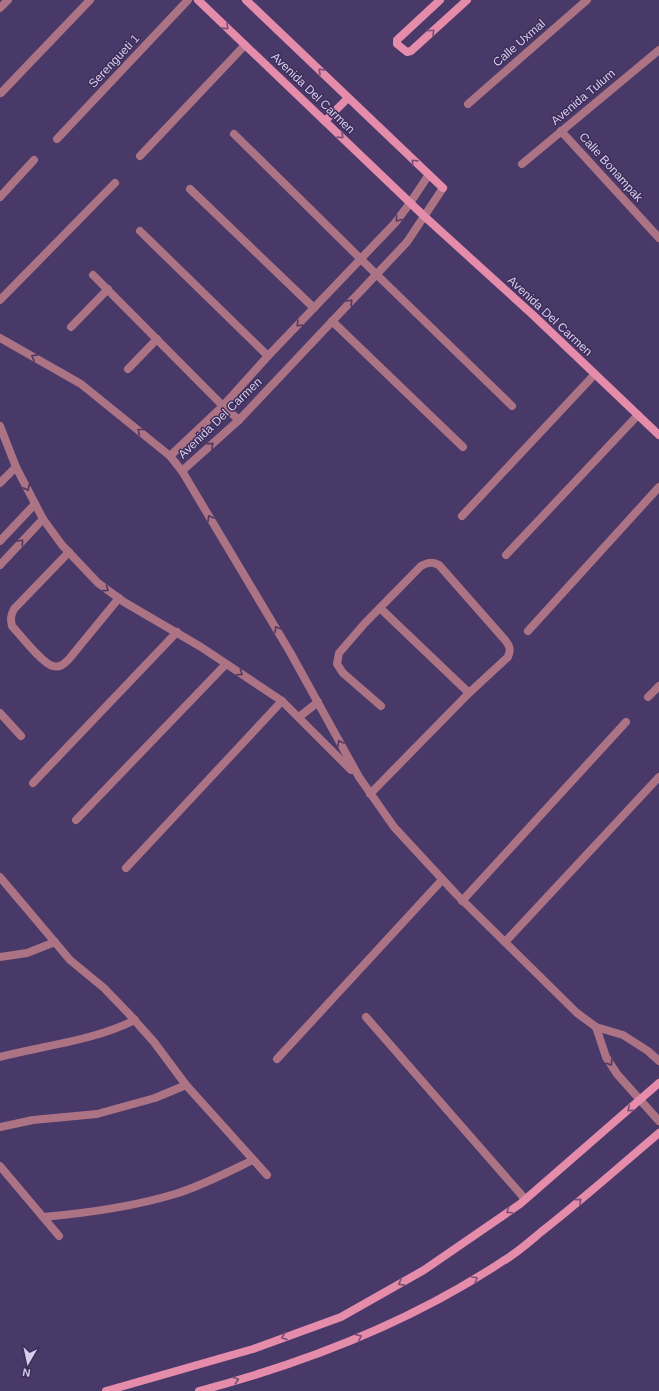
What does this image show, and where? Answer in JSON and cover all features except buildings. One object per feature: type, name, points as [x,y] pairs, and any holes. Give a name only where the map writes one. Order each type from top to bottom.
[{"type":"main road","name":"Avenida Del Carmen","points":[[198,0],[410,203],[533,315],[659,435]]},
{"type":"main road","name":"Avenida Del Carmen","points":[[246,0],[428,176],[443,188]]},
{"type":"main road","points":[[440,0],[398,40],[397,44],[407,52],[411,51],[467,0]]},
{"type":"main road","points":[[325,121],[348,98]]},
{"type":"main road","points":[[106,1391],[253,1349],[341,1316],[424,1270],[525,1199],[659,1083]]},
{"type":"main road","points":[[199,1391],[284,1365],[357,1339],[443,1298],[504,1261],[563,1215],[659,1133]]},
{"type":"street","points":[[0,8],[8,0]]},
{"type":"street","points":[[1,93],[90,0]]},
{"type":"street","name":"Serengueti 1","points":[[57,139],[188,0]]},
{"type":"street","name":"Calle Uxmal","points":[[468,104],[587,0]]},
{"type":"street","points":[[140,156],[245,45]]},
{"type":"street","name":"Avenida Tulum","points":[[522,164],[659,50]]},
{"type":"street","name":"Calle Bonampak","points":[[561,131],[659,238]]},
{"type":"street","points":[[234,134],[360,259],[512,406]]},
{"type":"street","points":[[0,197],[34,160]]},
{"type":"street","name":"Avenida Del Carmen","points":[[428,176],[395,223],[268,356],[223,406],[170,456],[182,471],[239,420],[407,242],[443,188]]},
{"type":"street","points":[[0,300],[115,183]]},
{"type":"street","points":[[190,189],[314,308]]},
{"type":"street","points":[[140,231],[268,356]]},
{"type":"street","points":[[93,275],[223,406],[239,420]]},
{"type":"street","points":[[71,327],[108,289]]},
{"type":"street","points":[[332,321],[463,447]]},
{"type":"street","points":[[0,338],[82,384],[170,456]]},
{"type":"street","points":[[128,369],[157,339]]},
{"type":"street","points":[[462,516],[595,374]]},
{"type":"street","points":[[506,555],[638,415]]},
{"type":"street","points":[[0,426],[16,467],[43,519],[69,552],[98,583],[119,598],[176,632],[282,701],[359,777]]},
{"type":"street","points":[[0,483],[16,467]]},
{"type":"street","points":[[182,471],[290,652],[359,777],[394,827],[462,901],[577,1013],[596,1027],[623,1035],[648,1051],[659,1061]]},
{"type":"street","points":[[528,631],[659,487]]},
{"type":"street","points":[[0,542],[35,504]]},
{"type":"street","points":[[0,565],[43,519]]},
{"type":"street","points":[[69,552],[14,608],[11,616],[10,621],[12,626],[46,663],[56,667],[63,665],[119,598]]},
{"type":"street","points":[[370,794],[469,693],[508,656],[510,651],[510,648],[505,640],[439,565],[431,563],[421,566],[339,653],[337,664],[343,673],[381,706]]},
{"type":"street","points":[[380,608],[469,693]]},
{"type":"street","points":[[33,783],[176,632]]},
{"type":"street","points":[[76,820],[226,664]]},
{"type":"street","points":[[648,697],[659,686]]},
{"type":"street","points":[[126,868],[282,701]]},
{"type":"street","points":[[299,717],[318,702]]},
{"type":"street","points":[[0,713],[21,736]]},
{"type":"street","points":[[462,901],[626,722]]},
{"type":"street","points":[[505,942],[659,777]]},
{"type":"street","points":[[0,877],[70,960],[104,988],[135,1020],[154,1042],[186,1085],[267,1175]]},
{"type":"street","points":[[277,1059],[442,880]]},
{"type":"street","points":[[0,958],[27,953],[54,942]]},
{"type":"street","points":[[366,1017],[525,1199]]},
{"type":"street","points":[[0,1057],[92,1036],[117,1029],[135,1020]]},
{"type":"street","points":[[596,1027],[606,1057],[617,1074],[659,1121]]},
{"type":"street","points":[[0,1127],[33,1120],[97,1114],[155,1098],[186,1085]]},
{"type":"street","points":[[43,1217],[79,1214],[127,1206],[176,1194],[253,1160]]},
{"type":"street","points":[[0,1166],[59,1236]]}]
